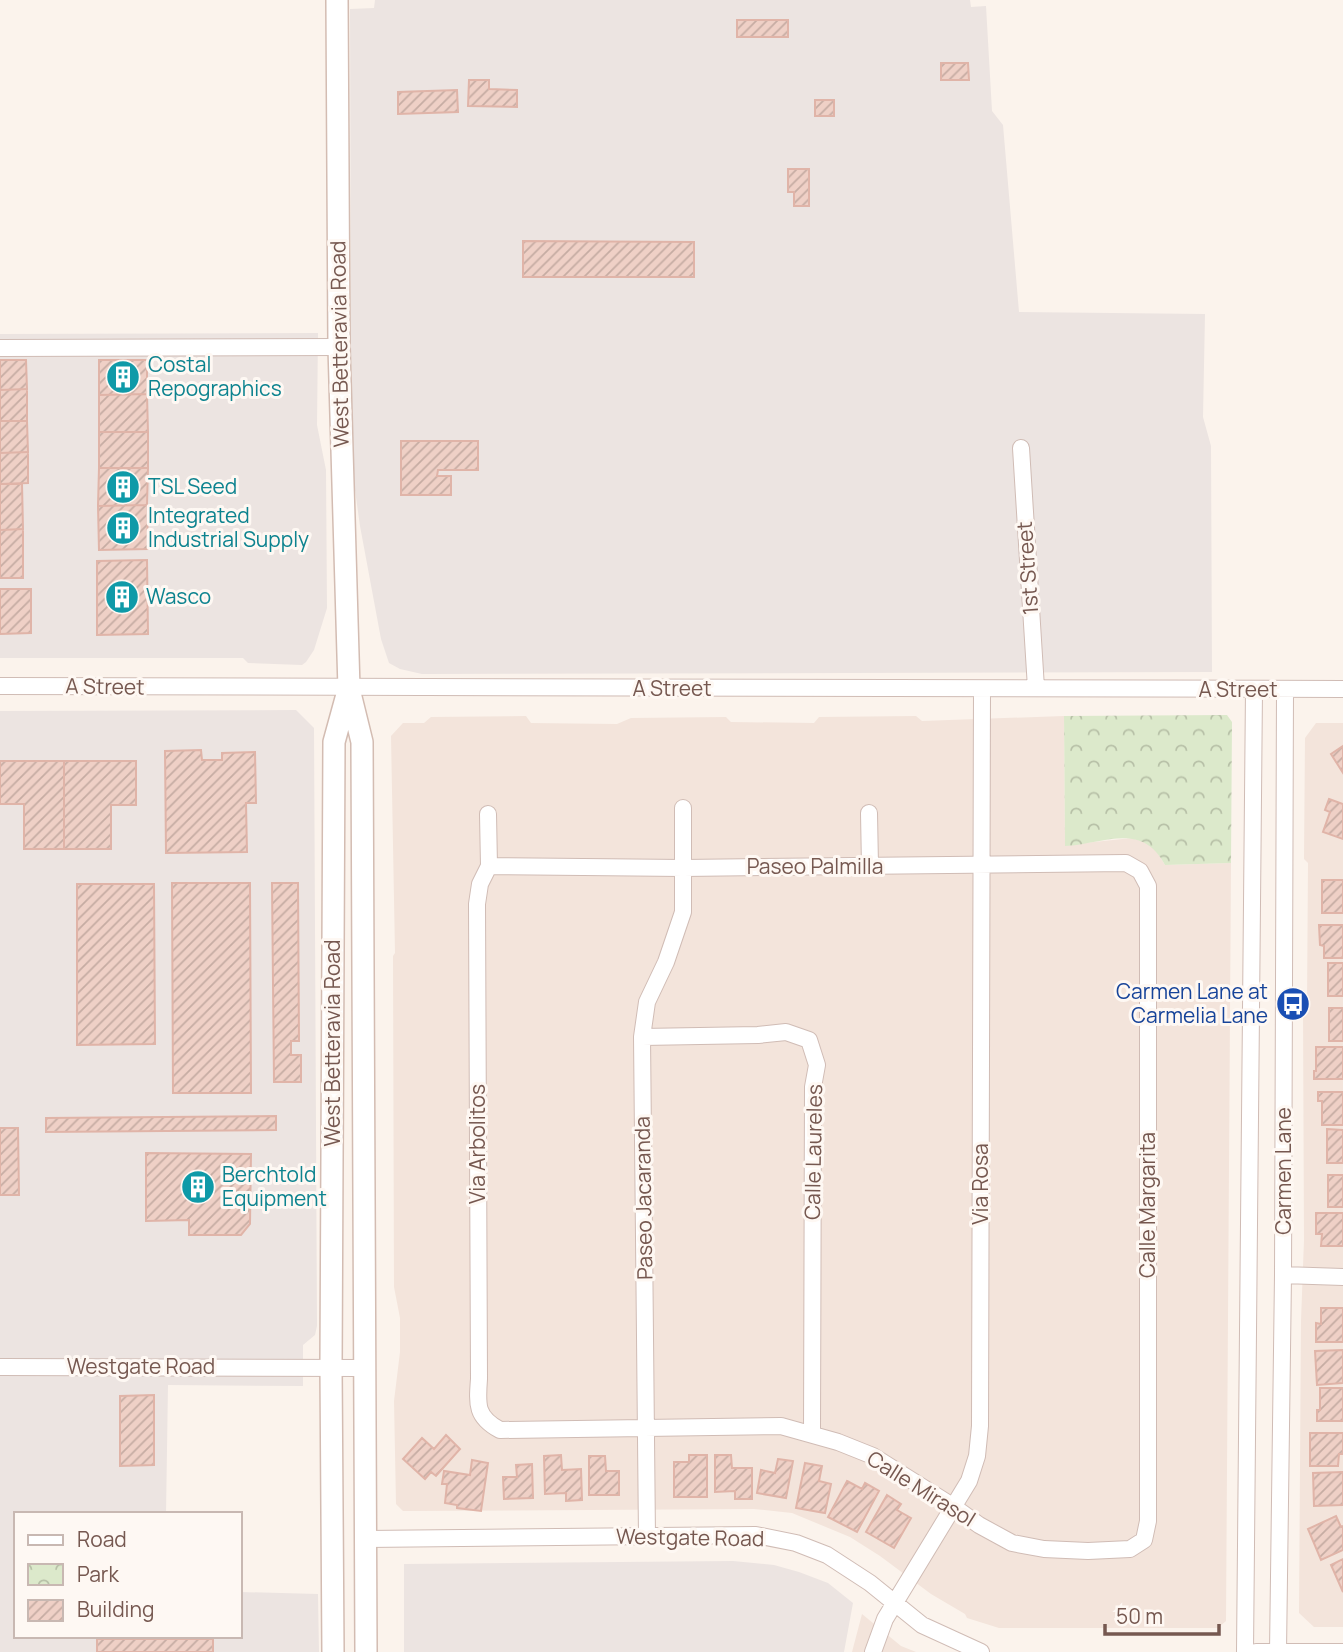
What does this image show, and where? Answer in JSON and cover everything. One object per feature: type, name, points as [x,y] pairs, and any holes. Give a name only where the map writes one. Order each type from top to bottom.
[{"type":"street","name":"West Betteravia Road","points":[[337,0],[339,347],[349,689],[362,742],[366,1652]]},
{"type":"street","points":[[0,348],[339,347]]},
{"type":"street","name":"1st Street","points":[[1021,448],[1036,688]]},
{"type":"street","name":"A Street","points":[[0,686],[349,689],[1343,689]]},
{"type":"street","name":"West Betteravia Road","points":[[333,1652],[331,1367],[334,742],[349,689]]},
{"type":"street","name":"Via Rosa","points":[[873,1652],[885,1619],[969,1481],[977,1456],[980,1426],[982,689]]},
{"type":"street","name":"Carmen Lane","points":[[1245,1652],[1254,690]]},
{"type":"street","name":"Carmen Lane","points":[[1279,1651],[1285,690]]},
{"type":"street","name":"Paseo Jacaranda","points":[[648,1537],[642,1037],[647,1002],[666,962],[683,912],[682,808]]},
{"type":"street","points":[[869,813],[870,866]]},
{"type":"street","points":[[488,814],[489,866]]},
{"type":"street","name":"Paseo Palmilla","points":[[489,866],[683,868],[1126,863],[1140,871]]},
{"type":"street","name":"Via Arbolitos","points":[[485,1423],[477,1403],[477,904],[480,884],[489,866]]},
{"type":"street","name":"Calle Margarita","points":[[1140,871],[1148,886],[1148,1521],[1144,1540]]},
{"type":"street","name":"Calle Laureles","points":[[642,1037],[786,1032],[809,1040],[817,1065],[813,1087],[812,1434]]},
{"type":"street","points":[[1283,1275],[1343,1278]]},
{"type":"street","name":"Westgate Road","points":[[0,1367],[365,1367]]},
{"type":"street","name":"Calle Mirasol","points":[[485,1423],[500,1430],[781,1426],[873,1456],[979,1525],[1012,1543],[1044,1549],[1130,1549],[1144,1540]]},
{"type":"street","name":"Westgate Road","points":[[366,1539],[757,1535],[796,1543],[827,1555],[870,1583],[922,1625],[981,1652]]},
{"type":"street","points":[[1256,1652],[1343,1652]]},
{"type":"shaded area","points":[[375,0],[970,0],[971,7],[986,6],[992,111],[1003,125],[1019,312],[1205,314],[1203,417],[1211,446],[1212,672],[422,674],[400,669],[389,663],[381,639],[354,483],[351,355],[350,9],[374,8]]},
{"type":"shaded area","points":[[318,333],[317,425],[326,470],[327,608],[314,650],[306,662],[302,665],[248,663],[243,658],[0,658],[0,334]]},
{"type":"shaded area","points":[[296,710],[314,728],[317,1326],[315,1335],[303,1345],[303,1386],[168,1385],[166,1512],[14,1512],[14,1638],[242,1638],[242,1592],[318,1594],[319,1652],[0,1652],[0,711]]},
{"type":"shaded area","points":[[526,716],[531,723],[617,724],[631,718],[726,717],[731,722],[814,723],[819,717],[916,716],[922,721],[1064,716],[1065,845],[1132,838],[1147,843],[1156,850],[1165,865],[1231,863],[1226,1621],[1218,1628],[999,1628],[967,1618],[965,1614],[931,1594],[850,1537],[792,1513],[754,1509],[403,1511],[396,1504],[394,1401],[400,1352],[400,1318],[394,1287],[395,953],[391,736],[403,723],[424,723],[431,717]]},
{"type":"shaded area","points":[[1316,723],[1343,723],[1343,1627],[1314,1627],[1299,1613],[1304,1240],[1303,1007],[1307,1003],[1308,863],[1304,859],[1305,738]]},
{"type":"shaded area","points":[[733,1561],[774,1565],[799,1572],[828,1583],[853,1603],[844,1652],[404,1652],[404,1564]]},
{"type":"shaded area","points":[[862,1614],[901,1646],[916,1652],[852,1652]]},
{"type":"green space","points":[[1227,715],[1232,722],[1231,863],[1165,865],[1156,851],[1134,839],[1121,838],[1065,846],[1064,716]]},
{"type":"building","points":[[737,20],[788,20],[788,37],[737,37]]},
{"type":"building","points":[[941,63],[968,63],[969,80],[941,80]]},
{"type":"building","points":[[469,80],[489,80],[489,89],[517,90],[517,107],[468,106]]},
{"type":"building","points":[[457,90],[458,112],[398,114],[398,92]]},
{"type":"building","points":[[815,100],[834,100],[834,116],[815,116]]},
{"type":"building","points":[[788,169],[809,169],[809,206],[794,206],[794,192],[788,192]]},
{"type":"building","points":[[523,241],[694,242],[694,277],[523,277]]},
{"type":"building","points":[[0,360],[26,360],[27,389],[0,390]]},
{"type":"building","name":"Costal Repographics","points":[[99,360],[147,360],[147,394],[99,395]]},
{"type":"building","points":[[27,389],[27,421],[0,421],[0,390]]},
{"type":"building","points":[[147,394],[148,432],[99,432],[99,395]]},
{"type":"building","points":[[0,421],[27,421],[28,452],[0,453]]},
{"type":"building","points":[[99,432],[148,432],[148,468],[99,468]]},
{"type":"building","points":[[401,441],[478,441],[478,470],[438,470],[437,476],[451,476],[451,495],[401,495]]},
{"type":"building","points":[[28,452],[28,483],[0,484],[0,453]]},
{"type":"building","name":"TSL Seed","points":[[99,468],[148,468],[147,505],[98,506]]},
{"type":"building","points":[[0,484],[22,484],[23,529],[0,530]]},
{"type":"building","name":"Integrated Industrial Supply","points":[[147,505],[148,549],[99,550],[98,506]]},
{"type":"building","points":[[23,529],[23,578],[0,578],[0,530]]},
{"type":"building","name":"Wasco","points":[[147,560],[148,634],[97,635],[97,561]]},
{"type":"building","points":[[0,589],[31,589],[31,633],[0,634]]},
{"type":"building","points":[[1343,746],[1343,773],[1331,754]]},
{"type":"building","points":[[201,750],[202,760],[222,760],[222,753],[255,752],[256,803],[246,803],[247,852],[166,853],[165,751]]},
{"type":"building","points":[[0,761],[64,761],[64,849],[24,849],[24,804],[0,804]]},
{"type":"building","points":[[64,761],[136,761],[136,805],[111,805],[111,849],[64,849]]},
{"type":"building","points":[[1329,799],[1343,804],[1343,839],[1323,832],[1330,812],[1325,810]]},
{"type":"building","points":[[1322,880],[1343,880],[1343,913],[1322,913]]},
{"type":"building","points":[[172,883],[250,883],[251,1093],[173,1093]]},
{"type":"building","points":[[272,883],[298,883],[299,1041],[291,1041],[291,1055],[301,1055],[301,1082],[274,1082]]},
{"type":"building","points":[[77,884],[154,884],[155,1044],[77,1045]]},
{"type":"building","points":[[1319,925],[1343,925],[1343,958],[1324,958]]},
{"type":"building","points":[[1328,963],[1343,963],[1343,996],[1328,996]]},
{"type":"building","points":[[1329,1008],[1343,1008],[1343,1041],[1329,1041]]},
{"type":"building","points":[[1316,1047],[1343,1047],[1343,1079],[1314,1079]]},
{"type":"building","points":[[1318,1092],[1343,1092],[1343,1125],[1322,1125],[1322,1101],[1318,1101]]},
{"type":"building","points":[[276,1116],[276,1130],[46,1132],[46,1118]]},
{"type":"building","points":[[0,1128],[18,1128],[19,1195],[0,1195]]},
{"type":"building","points":[[1327,1129],[1343,1130],[1343,1163],[1327,1163]]},
{"type":"building","name":"Berchtold Equipment","points":[[146,1153],[251,1154],[250,1224],[241,1235],[189,1235],[189,1220],[146,1221]]},
{"type":"building","points":[[1328,1175],[1343,1175],[1343,1207],[1328,1207]]},
{"type":"building","points":[[1316,1213],[1343,1213],[1343,1246],[1321,1246],[1322,1234],[1316,1234]]},
{"type":"building","points":[[1321,1308],[1343,1308],[1343,1342],[1316,1342],[1316,1323],[1321,1324]]},
{"type":"building","points":[[1343,1350],[1343,1383],[1317,1385],[1315,1351]]},
{"type":"building","points":[[1320,1388],[1343,1388],[1343,1421],[1317,1421]]},
{"type":"building","points":[[154,1395],[154,1465],[120,1466],[120,1396]]},
{"type":"building","points":[[1310,1433],[1343,1433],[1343,1454],[1339,1454],[1338,1466],[1310,1466]]},
{"type":"building","points":[[446,1435],[460,1449],[436,1476],[431,1472],[425,1479],[403,1459],[422,1438],[434,1449]]},
{"type":"building","points":[[561,1455],[562,1470],[581,1469],[582,1500],[566,1501],[566,1493],[545,1494],[544,1456]]},
{"type":"building","points":[[689,1455],[707,1455],[707,1497],[674,1497],[674,1462],[689,1462]]},
{"type":"building","points":[[715,1455],[731,1455],[732,1468],[752,1468],[752,1499],[735,1499],[735,1491],[715,1492]]},
{"type":"building","points":[[589,1456],[605,1456],[606,1471],[619,1471],[619,1495],[589,1495]]},
{"type":"building","points":[[778,1459],[793,1461],[786,1498],[757,1493],[761,1470],[775,1473]]},
{"type":"building","points":[[472,1460],[488,1463],[481,1511],[457,1508],[457,1505],[445,1503],[447,1484],[442,1484],[444,1471],[470,1475]]},
{"type":"building","points":[[805,1463],[822,1466],[819,1481],[831,1484],[825,1513],[796,1508]]},
{"type":"building","points":[[532,1464],[533,1498],[504,1499],[503,1477],[517,1477],[516,1465]]},
{"type":"building","points":[[1343,1472],[1343,1505],[1314,1506],[1313,1473]]},
{"type":"building","points":[[847,1481],[862,1489],[865,1483],[879,1491],[857,1532],[828,1517]]},
{"type":"building","points":[[887,1495],[901,1504],[897,1510],[911,1518],[894,1548],[866,1532]]},
{"type":"building","points":[[1336,1516],[1341,1527],[1343,1526],[1343,1550],[1321,1560],[1308,1529]]},
{"type":"building","points":[[1343,1559],[1343,1592],[1331,1565]]},
{"type":"building","points":[[97,1639],[213,1639],[213,1652],[97,1652]]},
{"type":"place","name":"Costal Repographics","points":[[123,377]]},
{"type":"place","name":"TSL Seed","points":[[123,487]]},
{"type":"place","name":"Integrated Industrial Supply","points":[[123,528]]},
{"type":"place","name":"Wasco","points":[[122,597]]},
{"type":"place","name":"Carmen Lane at Carmelia Lane","points":[[1293,1004]]},
{"type":"place","name":"Berchtold Equipment","points":[[198,1187]]}]
